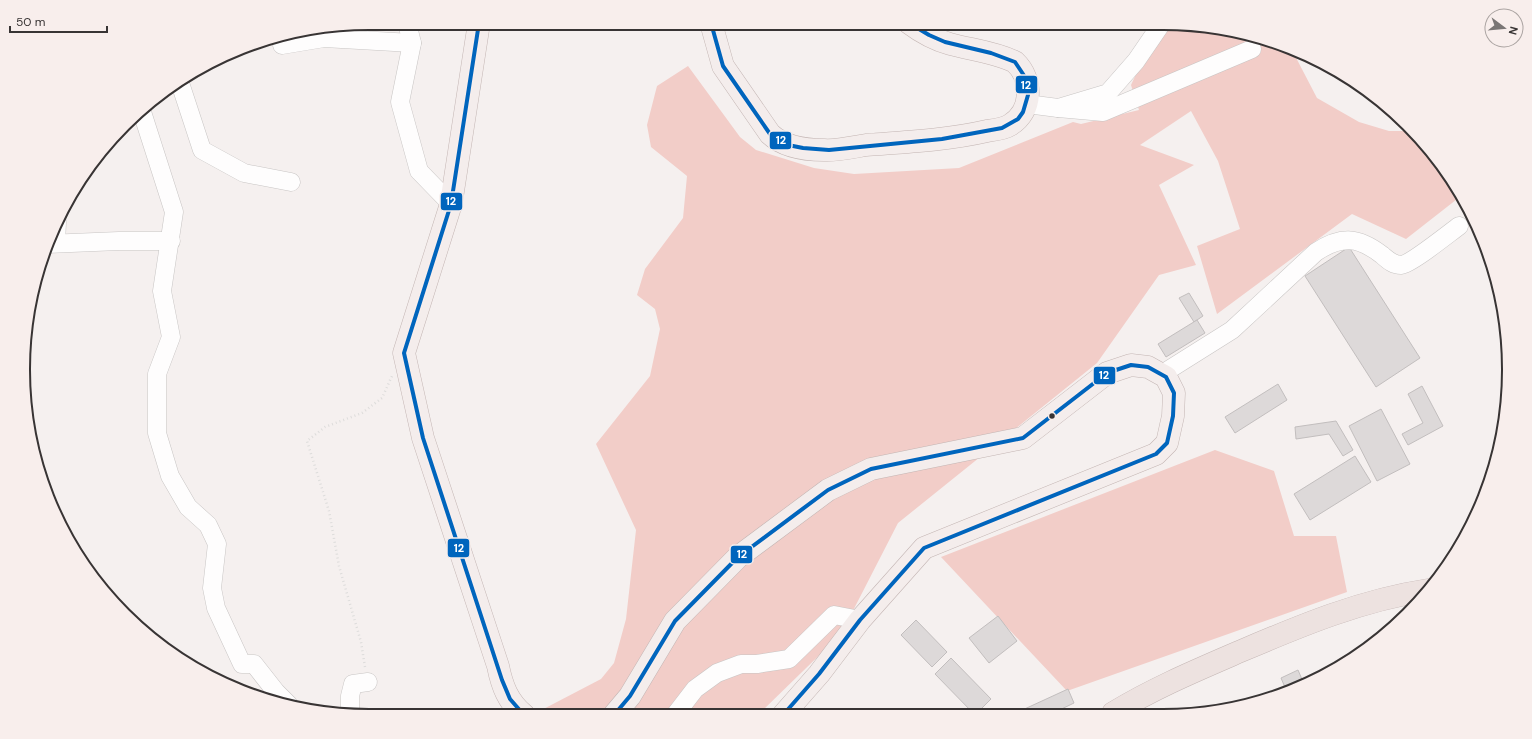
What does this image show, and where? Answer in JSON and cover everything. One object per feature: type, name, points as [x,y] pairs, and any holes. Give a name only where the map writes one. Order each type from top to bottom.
[{"type":"highway","points":[[1120,709],[1158,687],[1315,620],[1367,602],[1419,592]]},
{"type":"highway","points":[[1142,709],[1163,697],[1320,630],[1370,614],[1407,606]]},
{"type":"main road","points":[[478,30],[451,204],[404,353],[423,438],[495,658],[503,688],[516,709]]},
{"type":"main road","points":[[713,30],[723,66],[770,134],[776,139],[795,147],[826,151],[967,136],[1010,125],[1020,116],[1027,104],[1028,82],[1022,68],[1015,62],[960,45],[951,44],[930,36],[920,30]]},
{"type":"main road","points":[[619,709],[630,696],[675,620],[738,557],[828,490],[871,469],[1023,438],[1107,373],[1131,365],[1148,367],[1166,377],[1174,393],[1173,416],[1167,443],[1156,454],[924,548],[860,620],[819,674],[788,709]]},
{"type":"street","points":[[409,30],[412,43],[400,102],[420,171],[451,204]]},
{"type":"street","points":[[1058,108],[1108,93],[1136,61],[1157,30]]},
{"type":"street","points":[[282,45],[324,38],[412,43]]},
{"type":"street","points":[[1027,104],[1103,112],[1252,49]]},
{"type":"street","points":[[181,87],[202,150],[244,173],[291,182]]},
{"type":"street","points":[[143,116],[174,212],[171,241],[162,291],[171,337],[157,374],[157,433],[170,476],[188,507],[208,525],[217,544],[212,588],[216,608],[242,664],[254,664],[275,695]]},
{"type":"street","points":[[1162,374],[1232,330],[1316,252],[1328,244],[1342,240],[1356,240],[1370,245],[1390,262],[1400,265],[1410,261],[1459,226]]},
{"type":"street","points":[[54,244],[171,241]]},
{"type":"street","points":[[680,709],[695,689],[717,673],[741,664],[757,664],[789,659],[834,615],[860,620]]},
{"type":"street","points":[[350,708],[352,684],[368,682]]},
{"type":"path","points":[[368,682],[361,642],[338,566],[329,511],[307,441],[325,427],[362,413],[382,398],[404,353]]},
{"type":"shaded area","points":[[1156,31],[1185,31],[1229,37],[1272,48],[1296,58],[1317,98],[1359,122],[1389,131],[1405,131],[1432,163],[1457,199],[1406,239],[1352,214],[1217,314],[1197,246],[1240,229],[1218,161],[1191,111],[1140,145],[1194,165],[1159,185],[1196,265],[1159,275],[1097,363],[898,523],[841,634],[764,709],[544,709],[601,679],[614,663],[626,619],[636,530],[596,444],[650,376],[660,329],[655,309],[637,295],[645,269],[683,218],[687,176],[651,147],[647,125],[657,86],[688,66],[740,137],[756,150],[814,168],[854,174],[959,168],[1073,122],[1081,124],[1139,110],[1131,85]]},
{"type":"shaded area","points":[[1215,450],[1274,471],[1294,536],[1336,536],[1347,592],[1067,691],[941,557]]},
{"type":"building","points":[[1349,247],[1420,358],[1376,387],[1305,276]]},
{"type":"building","points":[[1189,293],[1203,316],[1194,322],[1179,298]]},
{"type":"building","points":[[1197,320],[1205,333],[1166,357],[1158,344]]},
{"type":"building","points":[[1278,384],[1287,400],[1235,433],[1225,417]]},
{"type":"building","points":[[1422,386],[1443,426],[1408,445],[1402,434],[1423,423],[1408,394]]},
{"type":"building","points":[[1381,409],[1410,464],[1377,481],[1349,426]]},
{"type":"building","points":[[1336,421],[1353,450],[1343,456],[1329,434],[1296,439],[1295,427]]},
{"type":"building","points":[[1355,456],[1371,482],[1310,520],[1294,494]]},
{"type":"building","points":[[998,616],[1017,641],[989,663],[969,638]]},
{"type":"building","points":[[916,620],[947,652],[932,667],[901,635]]},
{"type":"building","points":[[951,658],[991,699],[981,709],[969,709],[935,674]]},
{"type":"building","points":[[1298,670],[1302,679],[1284,686],[1281,678]]},
{"type":"building","points":[[1068,689],[1074,703],[1061,709],[1025,709]]},
{"type":"transit line","name":"12","points":[[478,30],[451,204],[404,353],[423,438],[502,680],[510,699],[519,709]]},
{"type":"transit line","name":"12","points":[[713,30],[723,66],[770,134],[788,145],[829,150],[942,139],[1002,128],[1018,119],[1023,112],[1028,95],[1025,77],[1015,62],[991,53],[945,42],[921,30]]},
{"type":"transit line","name":"12","points":[[619,709],[630,696],[675,621],[738,557],[828,490],[871,469],[1023,438],[1107,373],[1131,365],[1148,367],[1166,377],[1174,393],[1173,416],[1167,443],[1156,454],[924,548],[860,620],[819,674],[788,709]]}]
